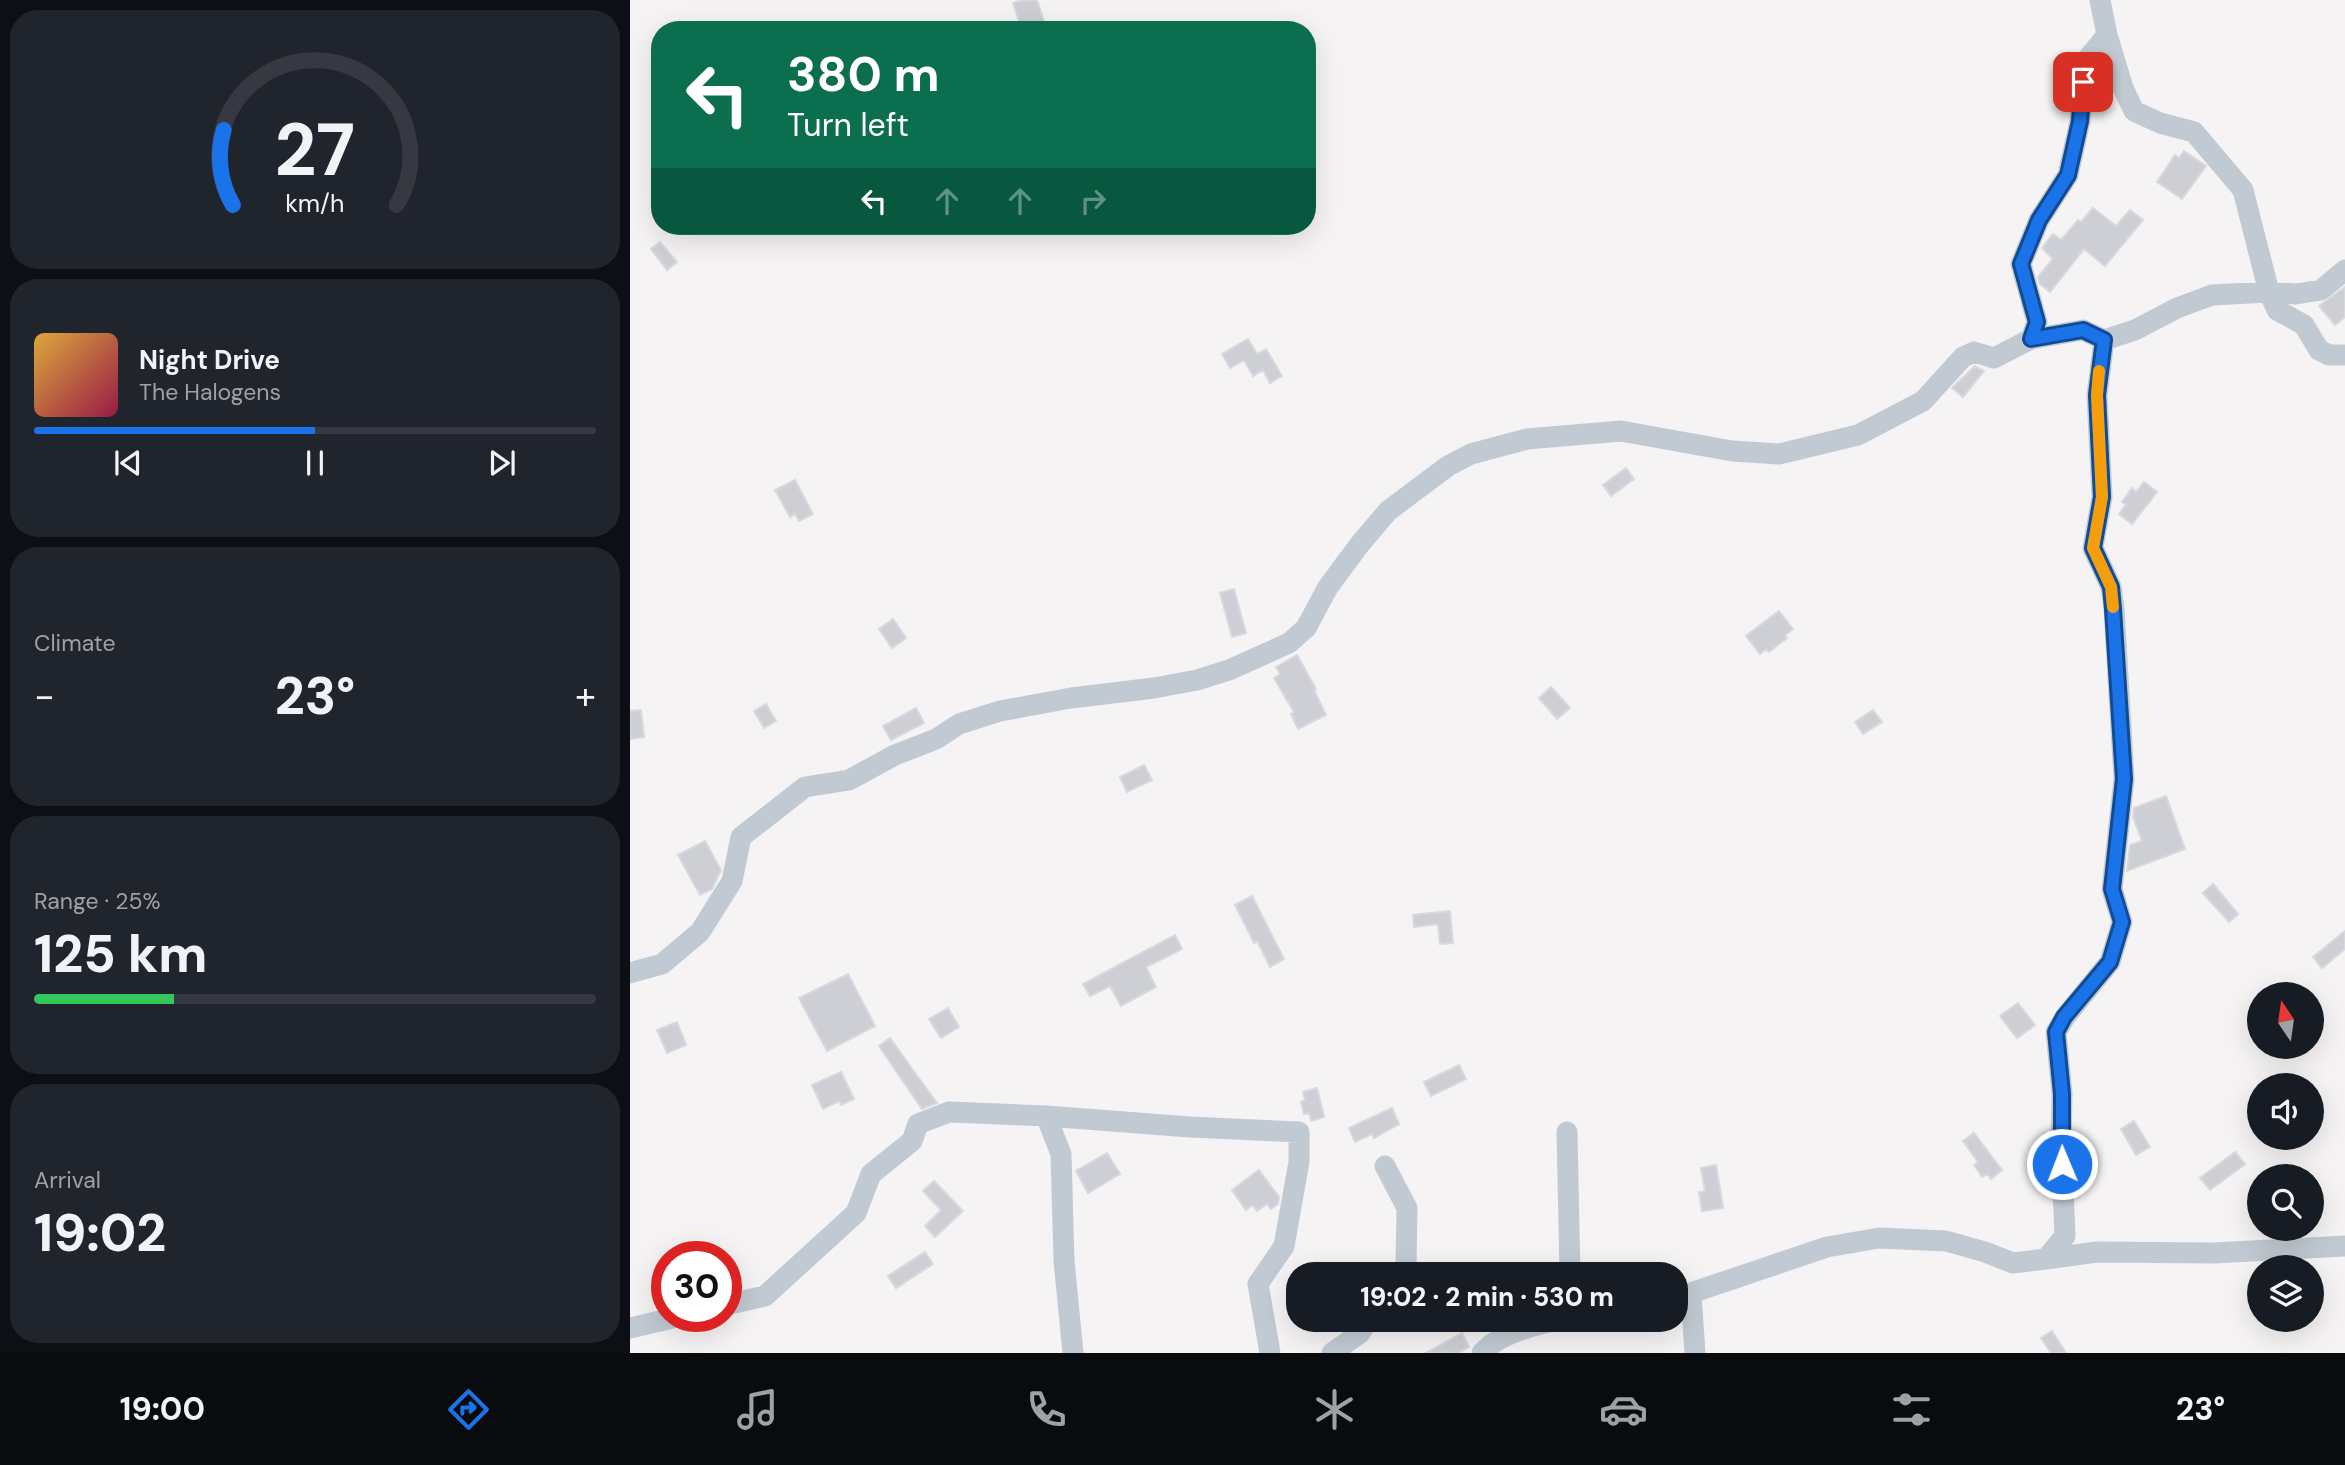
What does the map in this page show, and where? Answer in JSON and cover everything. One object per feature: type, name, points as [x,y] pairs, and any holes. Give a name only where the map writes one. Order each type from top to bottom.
[{"type":"street","points":[[2100,0],[2123,88],[2134,111],[2161,123],[2194,132],[2243,190],[2269,292],[2277,310],[2304,325],[2319,350],[2329,355],[2345,355]]},
{"type":"street","points":[[2031,339],[2037,322],[2021,264],[2039,220],[2068,175],[2080,121],[2085,62],[2107,35]]},
{"type":"street","points":[[630,972],[662,964],[700,932],[733,881],[741,837],[805,787],[849,780],[895,755],[936,739],[959,724],[1000,711],[1197,680],[1229,670],[1289,643],[1306,628],[1328,587],[1388,511],[1448,466],[1471,454],[1527,439],[1621,431],[1721,449],[1779,454],[1858,435],[1923,401],[1964,357],[1974,352],[1994,358],[2031,339],[2083,330],[2104,340],[2134,330],[2177,308],[2212,295],[2269,292],[2296,294],[2322,290],[2345,270]]},
{"type":"street","points":[[2046,1259],[2065,1236],[2062,1094],[2056,1032],[2064,1017],[2110,962],[2122,922],[2112,889],[2124,779],[2113,609],[2111,587],[2093,548],[2102,497],[2097,395],[2104,340]]},
{"type":"street","points":[[742,1301],[765,1296],[856,1213],[872,1174],[912,1141],[918,1124],[950,1112],[1299,1132],[1299,1162],[1284,1246],[1258,1284],[1270,1353]]},
{"type":"street","points":[[1046,1116],[1061,1154],[1064,1262],[1073,1353]]},
{"type":"street","points":[[1567,1132],[1570,1262]]},
{"type":"street","points":[[1385,1167],[1408,1208],[1406,1262]]},
{"type":"street","points":[[1688,1295],[1827,1247],[1879,1238],[1946,1241],[2012,1263],[2097,1252],[2214,1253],[2345,1246]]},
{"type":"street","points":[[1688,1317],[1695,1353]]},
{"type":"street","points":[[630,1328],[651,1323]]},
{"type":"street","points":[[1332,1353],[1361,1332]]},
{"type":"street","points":[[1482,1353],[1487,1347],[1517,1332]]},
{"type":"building","points":[[1037,0],[1044,21],[1019,21],[1013,3]]},
{"type":"building","points":[[2184,151],[2206,166],[2182,199],[2157,182],[2175,155],[2179,158]]},
{"type":"building","points":[[2093,208],[2116,226],[2130,210],[2143,220],[2105,266],[2084,249],[2050,292],[2040,284],[2038,277],[2053,259],[2042,248],[2053,234],[2061,240],[2078,220],[2081,222]]},
{"type":"building","points":[[660,242],[677,262],[667,270],[651,249]]},
{"type":"building","points":[[2345,287],[2345,317],[2335,325],[2319,306]]},
{"type":"building","points":[[1248,339],[1257,354],[1266,349],[1282,376],[1270,383],[1263,370],[1253,376],[1244,360],[1230,368],[1222,354]]},
{"type":"building","points":[[1975,366],[1984,371],[1963,397],[1952,388]]},
{"type":"building","points":[[1626,468],[1634,479],[1611,496],[1603,485]]},
{"type":"building","points":[[795,480],[813,514],[799,521],[795,514],[790,517],[775,490]]},
{"type":"building","points":[[2144,482],[2157,492],[2132,524],[2119,514],[2126,505],[2122,502],[2132,488],[2136,492]]},
{"type":"building","points":[[1234,589],[1246,633],[1232,637],[1220,593]]},
{"type":"building","points":[[1779,611],[1793,629],[1785,635],[1787,638],[1769,652],[1766,649],[1760,654],[1746,636]]},
{"type":"building","points":[[893,619],[906,638],[892,648],[879,629]]},
{"type":"building","points":[[1297,655],[1316,689],[1314,690],[1326,715],[1298,729],[1291,714],[1294,712],[1274,678],[1280,674],[1276,667]]},
{"type":"building","points":[[1551,687],[1570,708],[1557,719],[1539,698]]},
{"type":"building","points":[[766,704],[776,721],[764,728],[754,711]]},
{"type":"building","points":[[916,708],[924,723],[891,740],[883,726]]},
{"type":"building","points":[[641,710],[644,737],[630,739],[630,711]]},
{"type":"building","points":[[1873,710],[1882,722],[1863,734],[1855,722]]},
{"type":"building","points":[[1144,765],[1152,780],[1127,792],[1120,777]]},
{"type":"building","points":[[2166,796],[2185,849],[2127,871],[2130,845],[2142,841],[2133,817],[2134,808]]},
{"type":"building","points":[[705,841],[721,870],[712,889],[700,895],[678,855]]},
{"type":"building","points":[[2213,884],[2238,914],[2229,922],[2203,893]]},
{"type":"building","points":[[1252,896],[1284,959],[1270,967],[1257,941],[1254,943],[1235,905]]},
{"type":"building","points":[[1450,911],[1453,943],[1440,944],[1438,924],[1414,927],[1413,915]]},
{"type":"building","points":[[2345,931],[2345,949],[2322,968],[2313,957]]},
{"type":"building","points":[[1175,935],[1182,949],[1146,967],[1156,987],[1121,1006],[1110,986],[1090,996],[1083,984]]},
{"type":"building","points":[[848,974],[875,1026],[827,1051],[799,998]]},
{"type":"building","points":[[2018,1003],[2035,1025],[2017,1038],[2000,1016]]},
{"type":"building","points":[[948,1008],[959,1027],[941,1038],[929,1019]]},
{"type":"building","points":[[677,1022],[686,1045],[667,1053],[657,1030]]},
{"type":"building","points":[[890,1038],[937,1103],[922,1109],[879,1046]]},
{"type":"building","points":[[1459,1065],[1466,1079],[1431,1096],[1424,1082]]},
{"type":"building","points":[[841,1072],[854,1099],[841,1105],[839,1101],[823,1109],[812,1085]]},
{"type":"building","points":[[1317,1088],[1324,1117],[1311,1121],[1309,1113],[1304,1114],[1301,1102],[1305,1100],[1303,1092]]},
{"type":"building","points":[[1392,1108],[1399,1124],[1374,1138],[1372,1134],[1355,1142],[1349,1128]]},
{"type":"building","points":[[2134,1121],[2150,1147],[2136,1155],[2121,1129]]},
{"type":"building","points":[[1974,1133],[2002,1170],[1991,1179],[1987,1174],[1982,1177],[1974,1165],[1978,1162],[1963,1141]]},
{"type":"building","points":[[2235,1152],[2245,1164],[2210,1190],[2200,1178]]},
{"type":"building","points":[[1107,1153],[1120,1174],[1088,1193],[1076,1171]]},
{"type":"building","points":[[1716,1165],[1723,1208],[1702,1211],[1699,1192],[1705,1191],[1701,1168]]},
{"type":"building","points":[[1259,1170],[1279,1197],[1278,1204],[1271,1209],[1267,1204],[1257,1211],[1253,1205],[1246,1210],[1232,1190]]},
{"type":"building","points":[[934,1181],[963,1211],[935,1237],[925,1226],[941,1210],[923,1191]]},
{"type":"building","points":[[925,1252],[933,1264],[896,1288],[888,1276]]},
{"type":"building","points":[[2052,1331],[2066,1353],[2051,1353],[2041,1338]]},
{"type":"building","points":[[1462,1333],[1469,1347],[1458,1353],[1426,1353]]},
{"type":"slow traffic","points":[[2099,371],[2097,395],[2102,497],[2093,548],[2111,587],[2113,607]]},
{"type":"route","points":[[2062,1164],[2062,1094],[2056,1032],[2064,1017],[2110,962],[2122,922],[2112,889],[2124,779],[2111,587],[2093,548],[2102,497],[2097,395],[2104,340],[2083,330],[2031,339],[2037,322],[2021,264],[2039,220],[2068,175],[2080,121],[2083,82]]}]
